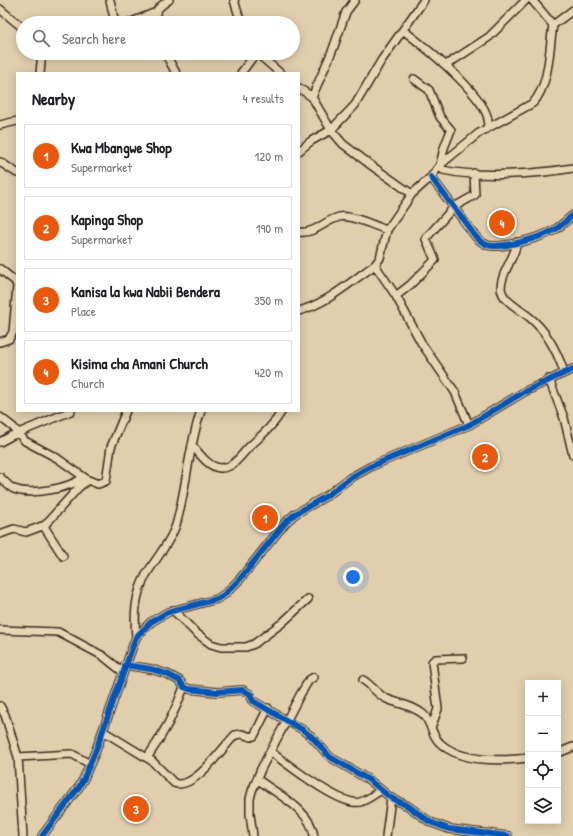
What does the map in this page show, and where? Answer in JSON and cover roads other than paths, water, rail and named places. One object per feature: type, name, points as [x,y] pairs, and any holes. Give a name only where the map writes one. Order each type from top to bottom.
[{"type":"street","points":[[110,0],[114,16]]},
{"type":"street","points":[[147,16],[154,13],[159,7],[169,0]]},
{"type":"street","points":[[234,0],[239,16]]},
{"type":"street","points":[[312,97],[346,12],[354,0]]},
{"type":"street","points":[[300,150],[311,141],[331,130],[355,105],[381,61],[424,0]]},
{"type":"street","points":[[446,65],[489,37],[526,0]]},
{"type":"street","points":[[532,0],[553,25]]},
{"type":"street","points":[[0,9],[16,22]]},
{"type":"street","points":[[300,311],[311,308],[328,299],[375,265],[380,258],[386,230],[412,194],[431,177],[440,165],[487,127],[533,103],[538,97],[547,65],[553,25],[573,10]]},
{"type":"street","points":[[403,30],[446,65],[463,82],[487,114],[489,124],[487,127]]},
{"type":"street","points":[[40,72],[41,60]]},
{"type":"street","points":[[169,60],[175,72]]},
{"type":"street","points":[[242,72],[251,60]]},
{"type":"street","points":[[264,60],[279,72]]},
{"type":"street","points":[[414,79],[429,90],[440,117],[451,130],[444,148],[440,165]]},
{"type":"street","points":[[300,89],[312,97],[331,130],[353,153],[412,194]]},
{"type":"street","points":[[0,125],[16,121]]},
{"type":"street","points":[[0,162],[16,172]]},
{"type":"street","points":[[440,165],[446,171],[474,173],[526,173],[573,168]]},
{"type":"street","points":[[396,296],[410,285],[435,260],[426,239],[454,207],[475,195],[474,173]]},
{"type":"street","points":[[431,177],[476,237],[485,244],[492,246],[531,239],[555,230],[573,216]]},
{"type":"street","points":[[300,232],[316,230],[328,222],[343,217],[386,230]]},
{"type":"street","points":[[517,242],[511,262],[503,276],[501,288],[503,295],[530,316],[541,329],[558,356],[564,372]]},
{"type":"street","points":[[375,265],[396,296],[422,344],[454,392],[469,425]]},
{"type":"street","points":[[0,269],[16,284]]},
{"type":"street","points":[[0,342],[10,339],[13,332],[16,298]]},
{"type":"street","points":[[42,836],[79,787],[103,731],[136,637],[151,622],[173,610],[217,599],[225,594],[240,579],[285,523],[295,514],[328,495],[350,478],[372,466],[469,425],[549,379],[573,369]]},
{"type":"street","points":[[549,379],[564,418],[573,455]]},
{"type":"street","points":[[0,442],[69,412]]},
{"type":"street","points":[[0,417],[13,427],[17,434],[25,441],[57,458],[86,478],[98,484],[106,481],[111,447],[126,412]]},
{"type":"street","points":[[136,637],[134,610],[137,594],[147,573],[159,556],[175,527],[201,412]]},
{"type":"street","points":[[192,446],[212,466],[225,468],[235,462],[249,447],[265,434],[281,412]]},
{"type":"street","points":[[0,477],[14,489],[32,492],[66,486],[86,478]]},
{"type":"street","points":[[0,534],[14,530],[26,532],[45,524],[86,478]]},
{"type":"street","points":[[45,524],[45,528],[63,556]]},
{"type":"street","points":[[173,610],[204,640],[221,647],[246,647],[254,644],[282,623],[308,599]]},
{"type":"street","points":[[0,630],[58,632],[124,668],[151,669],[167,674],[180,681],[184,686],[204,691],[243,690],[250,694],[253,701],[268,708],[312,737],[330,757],[369,780],[391,798],[408,806],[430,822],[441,826],[508,836]]},
{"type":"street","points":[[431,728],[438,709],[432,662],[436,659],[464,658]]},
{"type":"street","points":[[253,836],[250,814],[250,799],[257,779],[304,687],[309,680],[314,677]]},
{"type":"street","points":[[363,680],[387,699],[401,702],[424,715],[438,742],[455,752],[473,757],[508,760],[525,758]]},
{"type":"street","points":[[147,758],[168,726],[177,708],[184,686]]},
{"type":"street","points":[[0,706],[4,722],[18,757],[23,836]]},
{"type":"street","points":[[103,731],[147,758],[174,783],[183,784],[207,768],[235,735],[242,734],[251,737],[254,736],[268,708]]},
{"type":"street","points":[[561,751],[573,747]]},
{"type":"street","points":[[270,752],[332,794],[351,801],[360,802],[382,790]]},
{"type":"street","points":[[18,757],[72,754],[90,764]]},
{"type":"street","points":[[257,779],[288,801],[307,818],[312,826],[314,836]]},
{"type":"street","points":[[386,836],[391,798]]},
{"type":"place","name":"Kisima cha Amani Church","points":[[502,223]]},
{"type":"place","name":"Kapinga Shop","points":[[485,457]]},
{"type":"place","name":"Kwa Mbangwe Shop","points":[[265,518]]},
{"type":"place","name":"Kanisa la kwa Nabii Bendera","points":[[136,809]]}]
